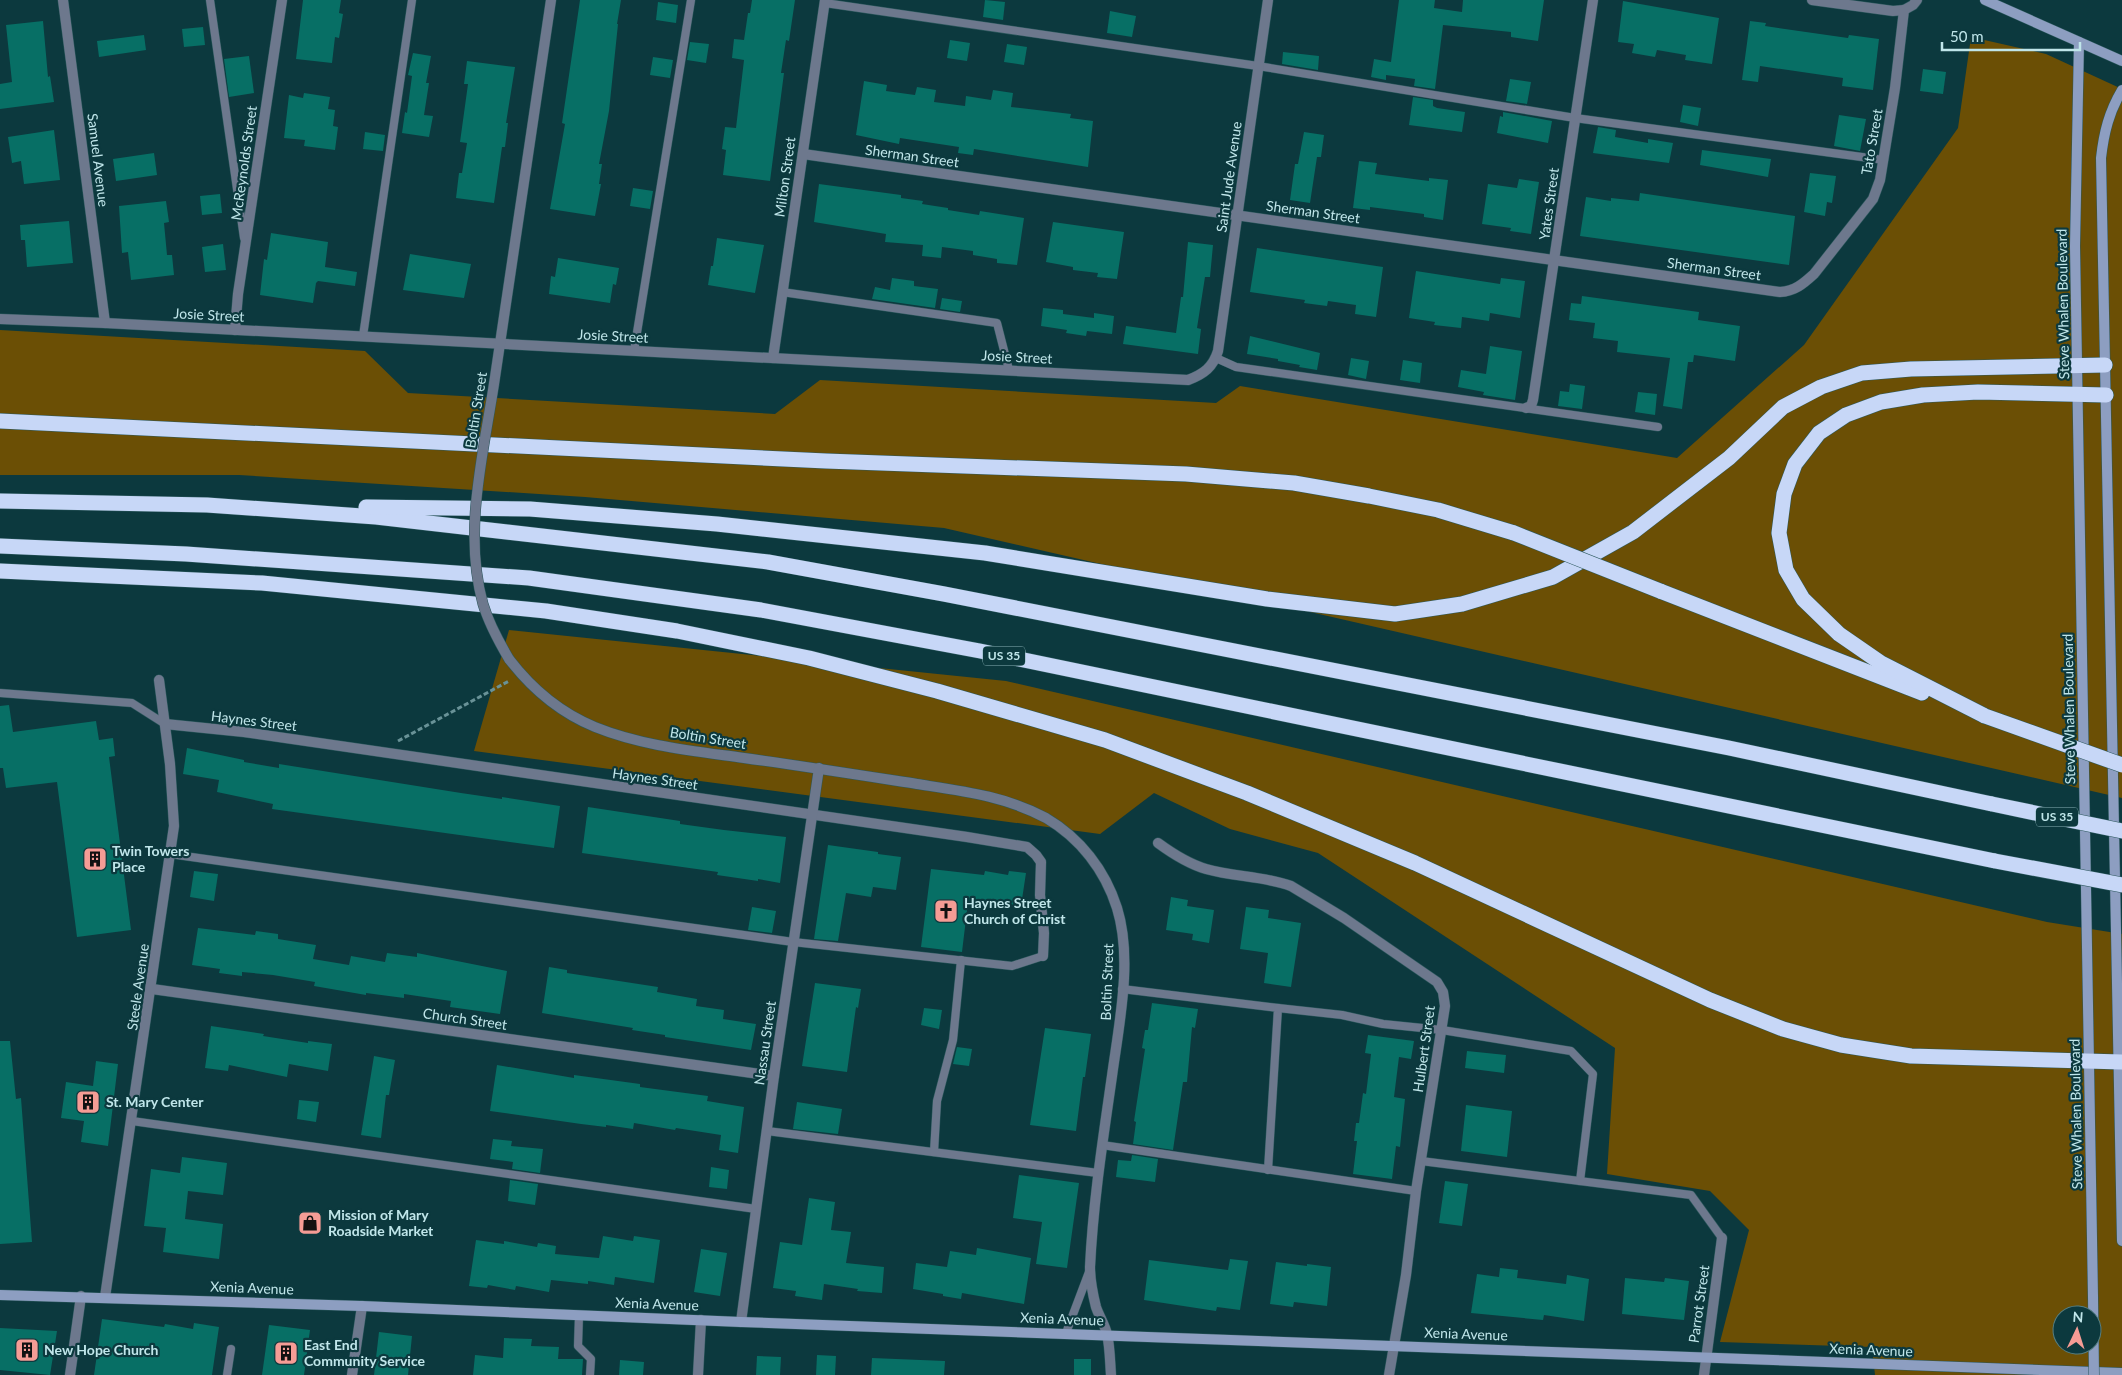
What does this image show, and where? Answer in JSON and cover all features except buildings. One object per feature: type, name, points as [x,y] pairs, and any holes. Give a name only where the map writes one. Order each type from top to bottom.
[{"type":"highway","points":[[207,505],[530,509],[716,524],[985,553],[1267,599],[1395,614],[1462,604],[1553,577],[1633,532],[1730,458],[1783,407],[1822,387],[1862,373],[1910,369],[2077,364],[2105,365]]},
{"type":"highway","points":[[1984,716],[1881,663],[1840,634],[1803,599],[1786,570],[1779,533],[1784,494],[1795,464],[1819,434],[1846,415],[1881,402],[1923,395],[1978,392],[2106,395]]},
{"type":"highway","points":[[0,421],[826,461],[1186,474],[1294,483],[1438,510],[1514,533],[1830,659],[2122,765]]},
{"type":"highway","name":"US 35","points":[[0,501],[207,505],[376,517],[768,562],[964,598],[1719,746],[2122,831]]},
{"type":"highway","name":"US 35","points":[[0,546],[186,554],[529,578],[761,610],[980,651],[1995,861],[2122,885]]},
{"type":"highway","points":[[0,571],[262,583],[546,611],[677,631],[809,658],[937,691],[1105,740],[1240,790],[1414,863],[1710,1000],[1783,1029],[1841,1045],[1911,1056],[2120,1062]]},
{"type":"street","name":"Samuel Avenue","points":[[63,0],[105,323]]},
{"type":"street","name":"McReynolds Street","points":[[236,330],[245,248],[282,0]]},
{"type":"street","name":"Boltin Street","points":[[551,0],[477,492],[474,552],[484,606],[494,634],[509,660],[542,695],[569,714],[596,727],[675,748],[988,795],[1018,805],[1048,819],[1072,836],[1091,856],[1106,881],[1117,908],[1122,934],[1121,1013],[1098,1173],[1090,1270],[1096,1305],[1107,1334],[1111,1375]]},
{"type":"street","name":"Saint Jude Avenue","points":[[1216,358],[1268,0]]},
{"type":"street","name":"Yates Street","points":[[1526,408],[1531,406],[1533,400],[1593,0]]},
{"type":"street","points":[[1812,0],[1893,11],[1904,10],[1913,5],[1916,0]]},
{"type":"street","points":[[1985,0],[2122,61]]},
{"type":"street","name":"Milton Street","points":[[773,358],[825,1]]},
{"type":"street","name":"Tato Street","points":[[1814,274],[1873,199],[1880,180],[1895,88],[1904,10]]},
{"type":"street","name":"Steve Whalen Boulevard","points":[[2079,42],[2075,150],[2077,364],[2094,1375]]},
{"type":"street","points":[[2122,90],[2111,109],[2104,133],[2101,158],[2121,1094],[2122,1241]]},
{"type":"street","name":"Sherman Street","points":[[803,154],[1780,292],[1789,291],[1802,285],[1814,274]]},
{"type":"street","name":"Josie Street","points":[[0,319],[363,336],[1188,380],[1201,375],[1211,366],[1216,358]]},
{"type":"street","name":"Steele Avenue","points":[[105,1297],[152,989],[174,826],[159,680]]},
{"type":"street","name":"Haynes Street","points":[[165,724],[244,732],[1027,847],[1041,862],[1040,895],[1044,933],[1043,956]]},
{"type":"street","name":"Nassau Street","points":[[742,1322],[774,1076],[818,768]]},
{"type":"street","name":"Hulbert Street","points":[[1158,843],[1188,862],[1208,870],[1274,880],[1291,886],[1344,918],[1437,982],[1443,992],[1445,1006],[1442,1030],[1416,1192],[1406,1275],[1389,1375]]},
{"type":"street","name":"Church Street","points":[[152,989],[774,1076]]},
{"type":"street","name":"Parrot Street","points":[[1704,1375],[1722,1238]]},
{"type":"street","name":"Xenia Avenue","points":[[0,1294],[2122,1373]]},
{"type":"street","points":[[70,1375],[81,1296]]},
{"type":"street","points":[[352,1375],[362,1306]]},
{"type":"street","points":[[698,1375],[701,1320]]},
{"type":"lane","points":[[210,0],[245,248]]},
{"type":"lane","points":[[363,336],[412,0]]},
{"type":"lane","points":[[634,351],[691,0]]},
{"type":"lane","points":[[825,1],[1258,66],[1575,118],[1884,160]]},
{"type":"lane","points":[[782,292],[998,323],[1009,370]]},
{"type":"lane","points":[[1216,358],[1236,367],[1658,427]]},
{"type":"lane","points":[[0,693],[132,703],[165,724]]},
{"type":"lane","points":[[170,854],[793,942],[1012,966],[1043,956]]},
{"type":"lane","points":[[934,1152],[937,1101],[953,1040],[961,960]]},
{"type":"lane","points":[[1122,989],[1342,1015],[1383,1024],[1442,1030],[1571,1051],[1593,1074],[1580,1181]]},
{"type":"lane","points":[[1268,1170],[1278,1008]]},
{"type":"lane","points":[[132,1121],[756,1209]]},
{"type":"lane","points":[[767,1131],[1098,1173]]},
{"type":"lane","points":[[1102,1145],[1416,1192]]},
{"type":"lane","points":[[1421,1161],[1691,1195],[1722,1238]]},
{"type":"lane","points":[[1066,1333],[1090,1270]]},
{"type":"lane","points":[[579,1315],[578,1346],[591,1359],[590,1375]]},
{"type":"lane","points":[[227,1375],[231,1349]]},
{"type":"path","points":[[377,752],[521,674]]},
{"type":"shaded area","points":[[1971,37],[2046,54],[2122,89],[2122,798],[944,528],[585,497],[239,475],[0,475],[0,330],[365,351],[408,393],[775,414],[820,380],[1216,403],[1240,386],[1677,458],[1804,345],[1958,128]]},
{"type":"shaded area","points":[[509,630],[1006,681],[2047,922],[2122,934],[2122,1375],[1875,1375],[1872,1347],[1720,1342],[1749,1230],[1710,1191],[1607,1174],[1615,1048],[1318,853],[1230,829],[1154,793],[1100,834],[474,751]]},
{"type":"place","name":"Twin Towers Place","points":[[95,859]]},
{"type":"place","name":"Haynes Street Church of Christ","points":[[946,911]]},
{"type":"place","name":"St. Mary Center","points":[[88,1102]]},
{"type":"place","name":"Mission of Mary Roadside Market","points":[[310,1223]]},
{"type":"place","name":"New Hope Church","points":[[27,1350]]},
{"type":"place","name":"East End Community Service","points":[[286,1353]]}]
